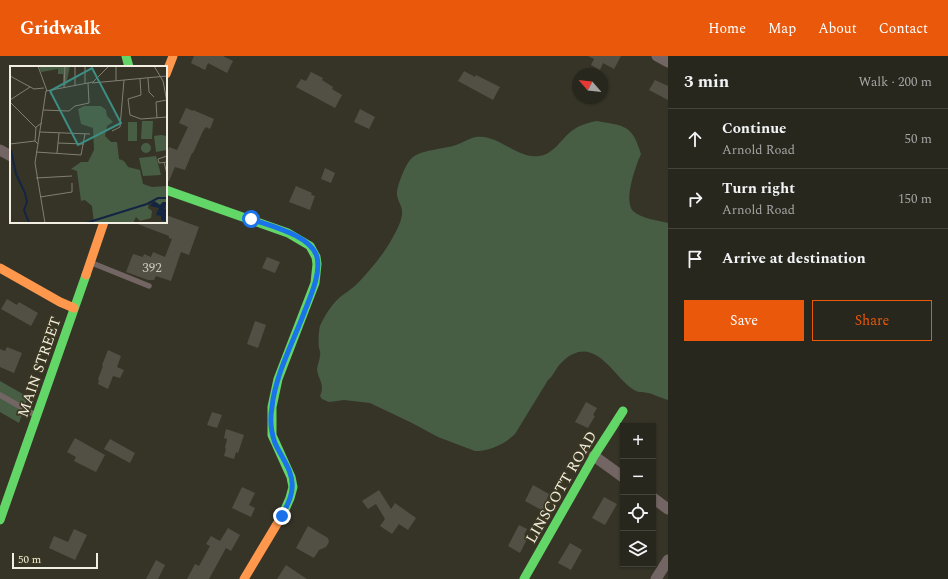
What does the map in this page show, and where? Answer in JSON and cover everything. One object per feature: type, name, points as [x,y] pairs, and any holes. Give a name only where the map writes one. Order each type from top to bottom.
[{"type":"street","points":[[126,56],[129,66]]},
{"type":"street","points":[[167,71],[173,56]]},
{"type":"street","points":[[658,56],[668,62]]},
{"type":"street","points":[[0,150],[10,155]]},
{"type":"street","points":[[167,190],[302,239],[311,245],[317,257],[318,266],[315,283],[278,379],[272,407],[272,435],[292,477],[293,487],[282,516],[244,579]]},
{"type":"street","name":"MAIN STREET","points":[[0,520],[104,223]]},
{"type":"street","points":[[0,268],[60,302],[74,308]]},
{"type":"street","name":"LINSCOTT ROAD","points":[[524,579],[594,456],[623,410]]},
{"type":"street","points":[[594,456],[620,475]]},
{"type":"street","points":[[656,500],[668,509]]},
{"type":"street","points":[[656,579],[668,560]]},
{"type":"lane","points":[[90,262],[149,286]]},
{"type":"lane","points":[[0,395],[37,416]]},
{"type":"green space","points":[[597,121],[615,124],[626,128],[631,132],[638,144],[641,154],[631,183],[629,199],[630,206],[633,211],[645,218],[668,223],[668,400],[636,391],[622,380],[608,364],[592,353],[583,351],[569,356],[558,366],[515,434],[496,446],[486,450],[475,451],[438,437],[370,403],[344,400],[329,402],[322,399],[320,396],[322,385],[317,370],[320,354],[320,326],[327,312],[334,303],[353,288],[378,260],[396,232],[402,216],[397,192],[404,170],[411,159],[419,154],[456,145],[476,137],[492,139],[523,154],[539,156],[554,148],[573,130],[584,124]]},
{"type":"green space","points":[[0,381],[28,397],[19,423],[0,412]]},
{"type":"building","points":[[194,56],[223,56],[233,61],[227,73],[208,63],[205,70],[191,63]]},
{"type":"building","points":[[588,56],[621,56],[614,69],[603,63],[601,68],[596,68],[591,65],[594,59]]},
{"type":"building","points":[[464,71],[475,77],[476,75],[500,87],[493,100],[458,81]]},
{"type":"building","points":[[311,72],[323,78],[322,80],[333,87],[332,89],[342,95],[335,108],[296,87],[301,79],[306,81]]},
{"type":"building","points":[[655,80],[668,86],[668,100],[649,90]]},
{"type":"building","points":[[186,108],[214,119],[210,129],[206,127],[203,131],[185,170],[175,167],[169,181],[167,181],[167,153],[169,147],[177,150],[188,127],[179,123]]},
{"type":"building","points":[[360,109],[375,117],[369,129],[354,122]]},
{"type":"building","points":[[325,168],[335,173],[331,183],[321,179]]},
{"type":"building","points":[[296,186],[312,193],[311,195],[315,196],[310,210],[289,202]]},
{"type":"building","points":[[167,215],[199,227],[189,255],[181,252],[171,281],[156,276],[154,280],[148,280],[126,272],[133,254],[143,257],[144,254],[151,257],[153,252],[165,257],[172,239],[169,238],[169,236],[135,223],[167,223]]},
{"type":"building","points":[[267,257],[280,262],[275,273],[262,268]]},
{"type":"building","points":[[7,299],[17,305],[19,302],[38,313],[31,326],[1,309]]},
{"type":"building","points":[[255,321],[266,325],[258,348],[247,344]]},
{"type":"building","points":[[7,347],[22,353],[14,373],[0,367],[0,349],[5,351]]},
{"type":"building","points":[[108,350],[121,356],[117,367],[124,370],[120,378],[113,376],[108,389],[98,384],[98,379]]},
{"type":"building","points":[[586,402],[597,408],[593,415],[595,416],[588,428],[575,422]]},
{"type":"building","points":[[212,412],[222,415],[217,428],[207,425]]},
{"type":"building","points":[[226,429],[244,435],[238,453],[236,452],[234,459],[224,456],[227,439],[224,438]]},
{"type":"building","points":[[75,438],[105,455],[96,472],[74,461],[76,457],[67,452]]},
{"type":"building","points":[[110,439],[135,453],[130,463],[104,449]]},
{"type":"building","points":[[533,485],[549,494],[547,499],[551,501],[545,512],[525,501]]},
{"type":"building","points":[[242,487],[255,493],[249,505],[255,508],[251,517],[232,508]]},
{"type":"building","points":[[379,490],[391,509],[395,503],[416,518],[408,530],[399,524],[392,534],[380,526],[385,519],[376,504],[368,509],[362,501]]},
{"type":"building","points":[[604,497],[617,504],[605,525],[592,518]]},
{"type":"building","points":[[519,525],[527,529],[524,535],[528,537],[520,553],[508,546]]},
{"type":"building","points":[[308,526],[328,538],[329,542],[326,547],[319,550],[314,558],[296,548]]},
{"type":"building","points":[[228,528],[240,535],[231,551],[226,548],[209,579],[187,579],[195,564],[199,566],[210,546],[206,544],[211,536],[220,541]]},
{"type":"building","points":[[74,529],[87,535],[75,560],[49,548],[54,536],[68,542]]},
{"type":"building","points":[[570,543],[582,550],[571,570],[558,563]]},
{"type":"building","points":[[156,560],[165,565],[158,579],[146,579]]},
{"type":"building","points":[[286,565],[307,579],[277,579]]},
{"type":"traffic: fast","points":[[126,56],[129,66]]},
{"type":"traffic: fast","points":[[167,190],[288,233],[310,246],[316,257],[317,264],[315,283],[278,379],[272,407],[272,435],[291,477],[293,487],[283,514]]},
{"type":"traffic: fast","points":[[0,520],[86,275]]},
{"type":"traffic: fast","points":[[524,579],[594,456],[623,411]]},
{"type":"traffic: slow","points":[[167,71],[173,56]]},
{"type":"traffic: slow","points":[[86,275],[104,223]]},
{"type":"traffic: slow","points":[[0,268],[60,302],[74,308]]},
{"type":"traffic: slow","points":[[244,579],[283,514]]},
{"type":"route","points":[[251,219],[302,239],[311,245],[317,257],[318,266],[315,283],[278,379],[272,407],[272,435],[292,477],[293,487],[282,516]]}]
